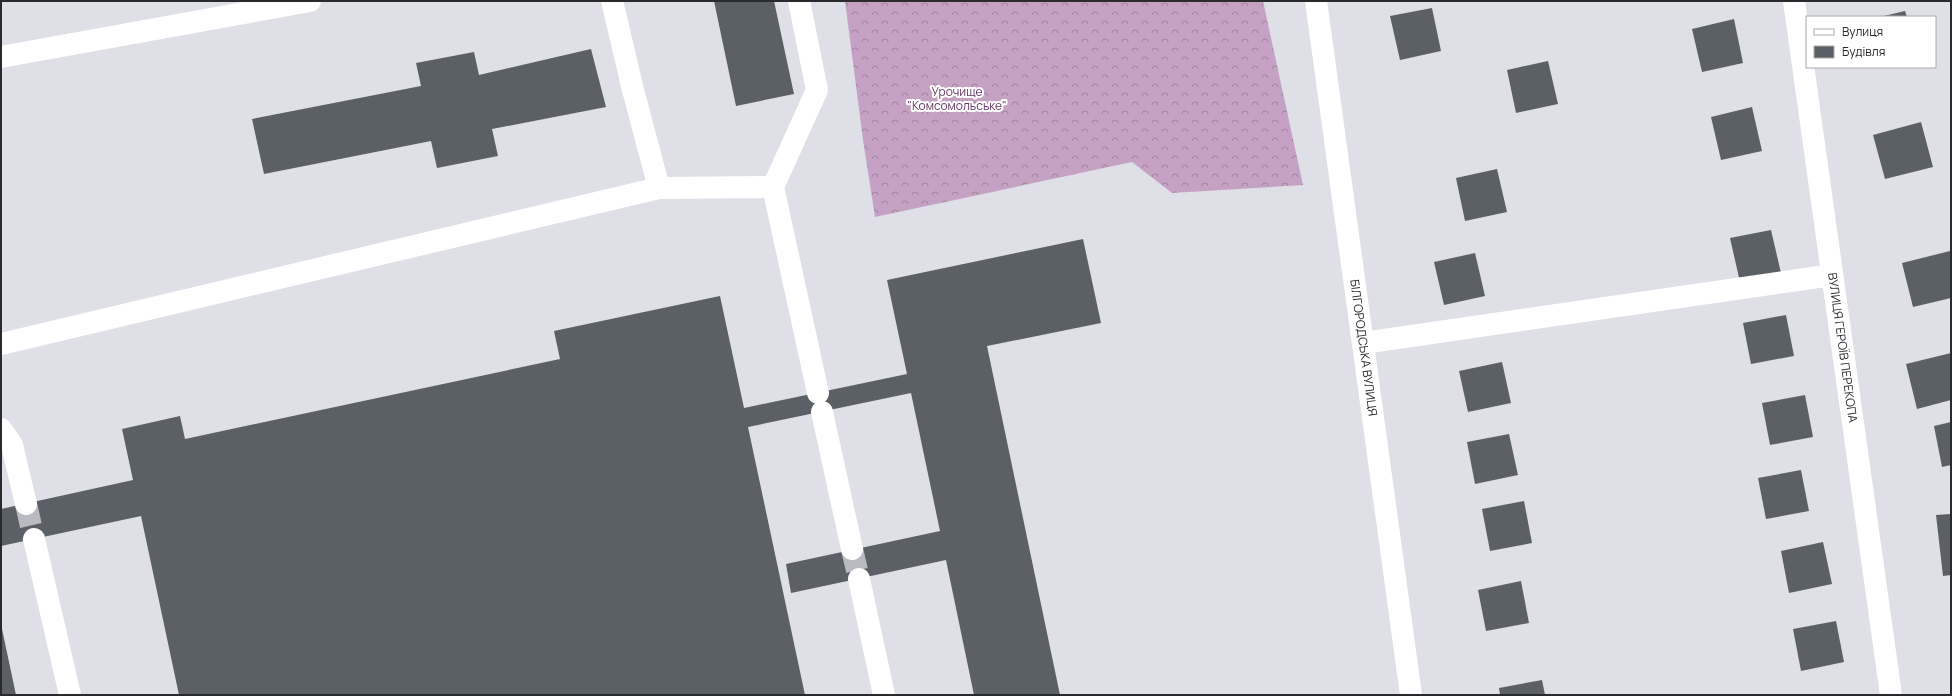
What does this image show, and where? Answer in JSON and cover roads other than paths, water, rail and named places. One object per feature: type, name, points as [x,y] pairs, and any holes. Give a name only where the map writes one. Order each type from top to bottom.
[{"type":"street","points":[[1,57],[310,1]]},
{"type":"street","points":[[612,1],[633,90],[659,188]]},
{"type":"street","points":[[799,1],[817,90],[773,187],[852,549]]},
{"type":"street","name":"БІЛГОРОДСЬКА ВУЛИЦЯ","points":[[1316,1],[1411,695]]},
{"type":"street","name":"ВУЛИЦЯ ГЕРОЇВ ПЕРЕКОПА","points":[[1794,1],[1891,695]]},
{"type":"street","points":[[1,344],[659,188],[773,187]]},
{"type":"street","points":[[1363,343],[1832,275]]},
{"type":"street","points":[[1,429],[12,445],[26,504]]},
{"type":"street","points":[[34,539],[70,695]]},
{"type":"street","points":[[859,579],[884,695]]},
{"type":"tunnel","points":[[26,504],[34,539]]},
{"type":"tunnel","points":[[852,549],[859,579]]},
{"type":"park label","name":"Урочище \"Комсомольське\"","points":[[957,99]]}]
